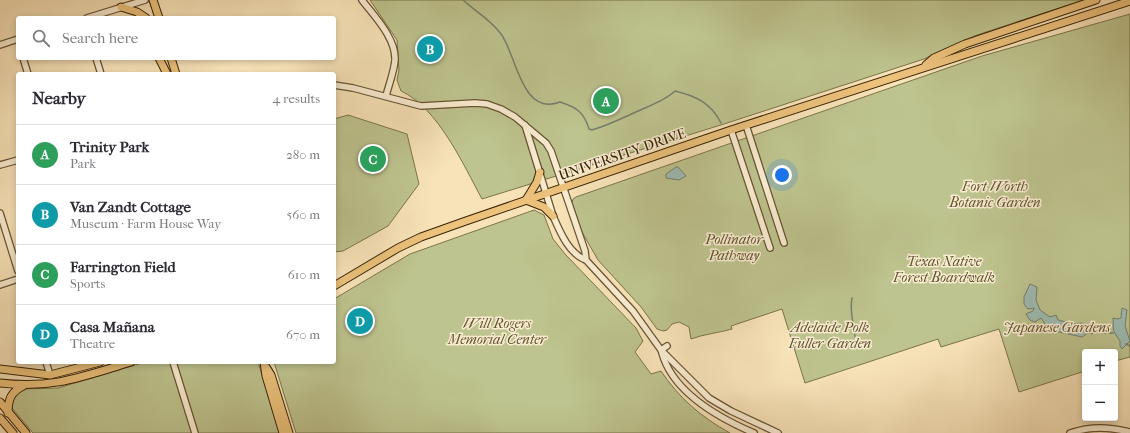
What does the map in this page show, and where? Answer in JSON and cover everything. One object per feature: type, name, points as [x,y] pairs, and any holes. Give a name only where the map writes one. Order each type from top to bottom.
[{"type":"main road","points":[[153,0],[158,16]]},
{"type":"main road","points":[[1085,3],[1093,0]]},
{"type":"main road","name":"UNIVERSITY DRIVE","points":[[926,65],[934,58],[985,37],[1096,0]]},
{"type":"main road","name":"UNIVERSITY DRIVE","points":[[336,285],[398,248],[421,237],[546,193],[926,65],[937,64],[1130,1]]},
{"type":"main road","points":[[121,7],[137,12],[143,16]]},
{"type":"main road","points":[[160,60],[166,72]]},
{"type":"main road","points":[[172,60],[175,72]]},
{"type":"main road","points":[[540,172],[537,182],[526,200],[544,207],[553,216]]},
{"type":"main road","points":[[0,369],[50,375],[92,364]]},
{"type":"main road","points":[[0,383],[24,386],[65,382],[119,364]]},
{"type":"main road","points":[[265,365],[268,384],[283,433]]},
{"type":"main road","points":[[265,365],[271,375],[290,433]]},
{"type":"main road","points":[[8,413],[9,400],[12,393],[24,386]]},
{"type":"main road","points":[[0,402],[26,433]]},
{"type":"main road","points":[[0,418],[13,433]]},
{"type":"street","points":[[93,16],[145,0]]},
{"type":"street","points":[[362,0],[388,36],[394,52],[394,66],[386,96]]},
{"type":"street","points":[[985,37],[987,47]]},
{"type":"street","points":[[0,45],[16,41]]},
{"type":"street","points":[[24,60],[27,72]]},
{"type":"street","points":[[97,60],[101,72]]},
{"type":"street","points":[[336,85],[386,96],[421,106],[468,103],[487,104],[501,109],[525,125],[546,143],[551,151],[562,188],[585,251],[586,260]]},
{"type":"street","points":[[525,125],[553,216],[559,230],[578,257],[586,260],[633,311],[661,350],[676,378],[696,400],[723,419],[754,433]]},
{"type":"street","points":[[746,125],[784,243]]},
{"type":"street","points":[[732,130],[770,248]]},
{"type":"street","points":[[0,165],[16,161]]},
{"type":"street","points":[[0,213],[16,265]]},
{"type":"street","points":[[0,285],[16,280]]},
{"type":"street","points":[[661,350],[667,346]]},
{"type":"street","points":[[661,350],[709,398],[731,411],[775,432]]},
{"type":"street","points":[[47,364],[50,375]]},
{"type":"street","points":[[174,364],[195,433]]},
{"type":"street","points":[[1070,433],[1097,427],[1114,428],[1130,432]]},
{"type":"green space","points":[[370,0],[1084,0],[977,35],[924,59],[724,124],[482,199],[458,154],[438,123],[427,110],[414,99],[401,91],[397,80],[399,70],[397,40]]},
{"type":"green space","name":"Fort Worth Botanic Garden","points":[[1130,14],[1130,357],[1118,360],[1118,349],[1082,349],[1082,372],[1019,392],[999,329],[941,347],[938,339],[805,383],[782,309],[731,326],[732,329],[691,339],[689,327],[679,322],[672,324],[667,330],[663,331],[657,329],[641,307],[598,260],[582,232],[572,203],[573,199],[576,197],[982,56]]},
{"type":"green space","points":[[348,115],[407,134],[419,184],[388,226],[343,251],[336,252],[336,118]]},
{"type":"green space","name":"Will Rogers Memorial Center","points":[[534,210],[544,215],[553,239],[565,254],[636,328],[643,341],[635,352],[651,374],[661,371],[675,390],[691,406],[719,427],[730,433],[296,433],[275,364],[336,364],[336,298],[410,254]]},
{"type":"green space","points":[[138,364],[259,364],[280,433],[33,433],[12,408],[11,400],[21,389],[58,388]]},
{"type":"water","points":[[678,167],[686,176],[679,180],[666,178],[666,174]]},
{"type":"water","points":[[1030,284],[1037,287],[1036,300],[1040,310],[1050,317],[1056,315],[1058,320],[1074,324],[1082,323],[1086,326],[1096,325],[1096,330],[1092,334],[1088,333],[1082,337],[1046,329],[1041,318],[1035,322],[1030,320],[1026,314],[1033,311],[1034,308],[1028,309],[1024,304],[1024,297]]},
{"type":"water","points":[[1122,308],[1127,310],[1125,326],[1130,341],[1122,349],[1120,346],[1120,341],[1115,334],[1113,318],[1121,318]]},
{"type":"waterway","points":[[463,0],[488,20],[501,34],[528,92],[536,100],[547,104],[560,102],[575,108],[585,118],[589,129],[592,130],[619,120],[660,101],[675,91],[690,95],[708,105],[721,123]]},
{"type":"waterway","points":[[852,298],[851,313],[855,337]]},
{"type":"waterway","points":[[1096,330],[1103,333],[1113,333]]},
{"type":"waterway","points":[[1126,344],[1130,346]]},
{"type":"place","name":"Van Zandt Cottage","points":[[430,49]]},
{"type":"place","name":"Trinity Park","points":[[606,101]]},
{"type":"place","name":"Farrington Field","points":[[373,159]]},
{"type":"place","name":"Casa Mañana","points":[[360,321]]},
{"type":"park label","name":"Pollinator Pathway","points":[[734,248]]},
{"type":"park label","name":"Texas Native Forest Boardwalk","points":[[944,270]]},
{"type":"park label","name":"Japanese Gardens","points":[[1057,327]]},
{"type":"park label","name":"Adelaide Polk Fuller Garden","points":[[830,336]]}]
